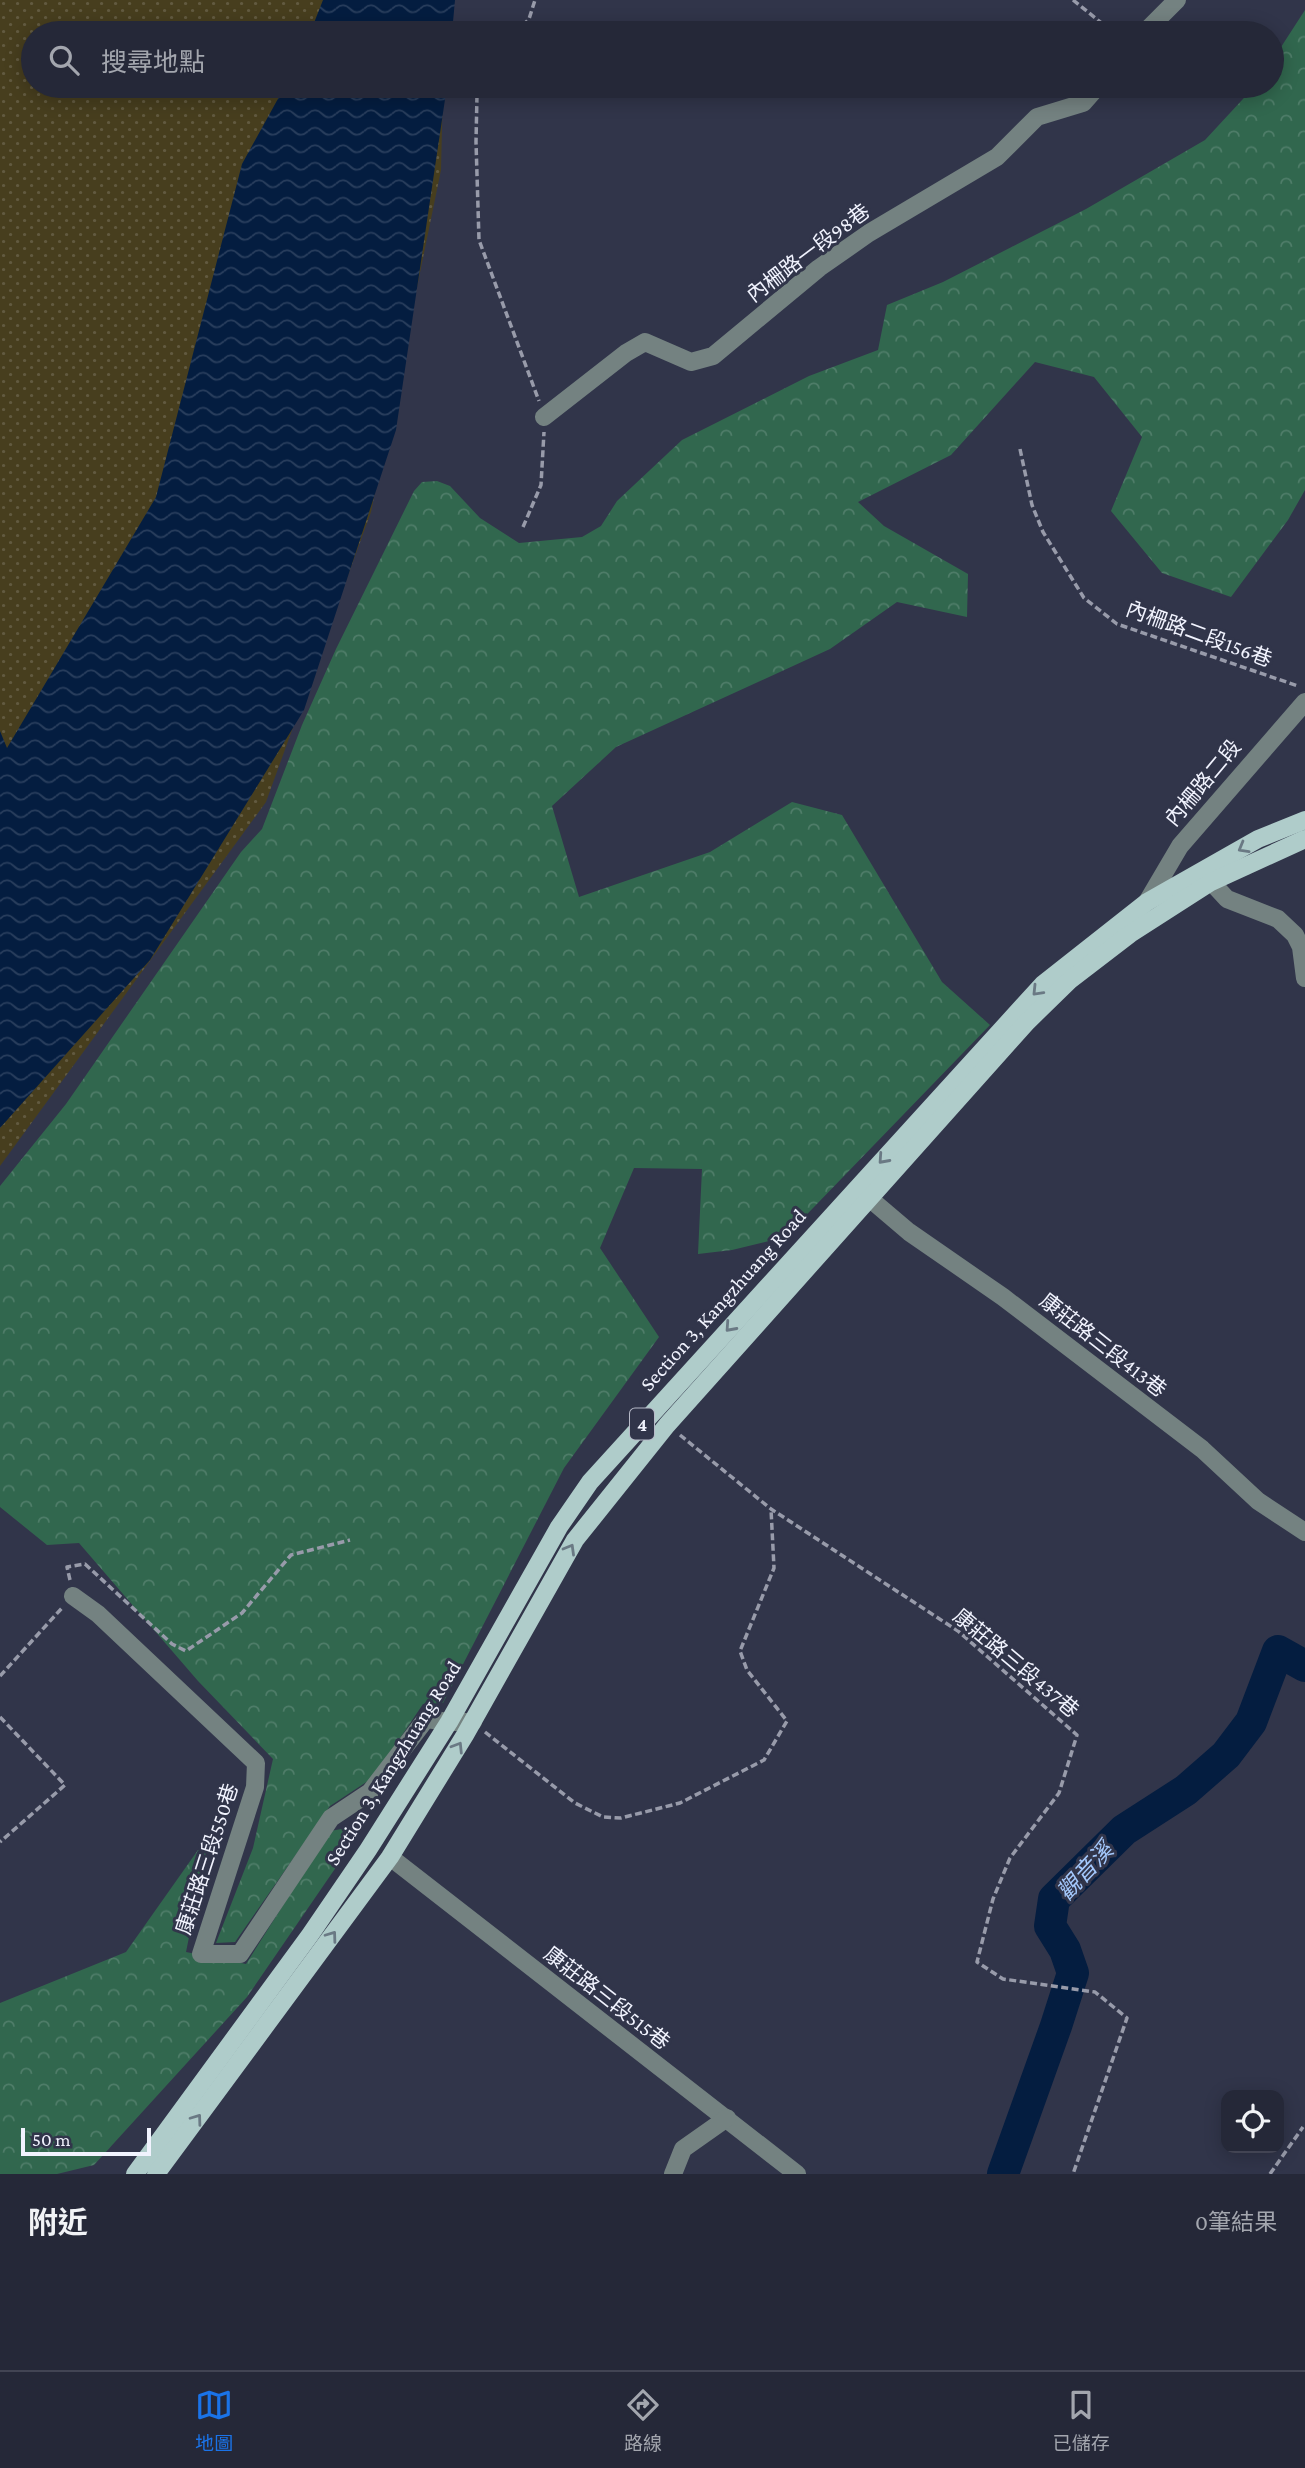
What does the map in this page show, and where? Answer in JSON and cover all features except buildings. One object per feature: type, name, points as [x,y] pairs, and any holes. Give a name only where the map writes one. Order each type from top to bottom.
[{"type":"main road","name":"Section 3, Kangzhuang Road","points":[[156,2174],[390,1857],[473,1721],[575,1540],[667,1424],[1027,1022],[1070,980],[1258,839],[1305,820]]},
{"type":"main road","name":"Section 3, Kangzhuang Road","points":[[135,2174],[310,1935],[368,1850],[449,1722],[559,1527],[590,1482],[1035,993],[1147,902],[1305,839]]},
{"type":"street","points":[[1156,21],[1177,0]]},
{"type":"street","name":"內柵路一段98巷","points":[[544,417],[626,353],[645,342],[691,362],[713,356],[819,268],[869,233],[997,157],[1037,117],[1083,103],[1087,98]]},
{"type":"street","name":"內柵路二段","points":[[1147,902],[1180,846],[1305,702]]},
{"type":"street","points":[[1206,877],[1227,899],[1278,919],[1295,935],[1301,947],[1305,978]]},
{"type":"street","name":"康莊路三段413巷","points":[[869,1198],[909,1231],[1003,1297],[1202,1449],[1258,1501],[1305,1532]]},
{"type":"street","name":"康莊路三段550巷","points":[[73,1596],[98,1614],[256,1763],[255,1787],[201,1954],[240,1954],[331,1818],[370,1792],[426,1719],[473,1721]]},
{"type":"street","name":"康莊路三段515巷","points":[[390,1857],[797,2174]]},
{"type":"street","points":[[673,2174],[683,2150],[727,2118]]},
{"type":"path","points":[[527,21],[534,0]]},
{"type":"path","points":[[1073,0],[1099,21]]},
{"type":"path","points":[[477,98],[479,240],[544,417],[541,485],[523,527]]},
{"type":"path","name":"內柵路二段156巷","points":[[1020,449],[1032,505],[1043,532],[1084,598],[1118,624],[1305,689]]},
{"type":"path","name":"康莊路三段437巷","points":[[667,1424],[771,1509],[958,1631],[1077,1735],[1059,1793],[1010,1858],[993,1899],[978,1962],[1003,1979],[1095,1992],[1127,2018],[1073,2174]]},
{"type":"path","points":[[473,1721],[575,1803],[603,1817],[621,1818],[680,1803],[764,1760],[787,1721],[747,1670],[740,1651],[774,1568],[771,1509]]},
{"type":"path","points":[[0,1676],[73,1596],[67,1567],[85,1564],[172,1644],[186,1651],[242,1613],[291,1555],[350,1540]]},
{"type":"path","points":[[0,1717],[65,1785],[0,1842]]},
{"type":"path","points":[[1270,2174],[1303,2127]]},
{"type":"green space","points":[[1305,10],[1305,490],[1288,520],[1231,597],[1162,573],[1111,511],[1142,437],[1094,377],[1035,362],[951,455],[858,502],[884,526],[968,574],[967,617],[897,602],[830,649],[616,747],[552,806],[579,897],[710,852],[792,802],[842,815],[942,982],[990,1025],[785,1237],[732,1250],[698,1254],[702,1169],[634,1168],[600,1248],[659,1337],[564,1468],[443,1703],[423,1704],[374,1777],[330,1806],[235,1942],[216,1943],[253,1848],[273,1759],[198,1681],[79,1543],[47,1545],[0,1507],[0,1186],[66,1104],[241,852],[262,829],[302,725],[336,649],[414,491],[422,482],[437,481],[450,486],[480,518],[519,543],[582,537],[601,526],[617,501],[682,440],[809,376],[878,350],[887,305],[943,282],[1086,209],[1205,140],[1244,98],[1284,98],[1284,42]]},
{"type":"green space","points":[[365,1825],[247,1997],[94,2165],[57,2174],[0,2174],[0,2003],[126,1952],[210,1833],[186,1952],[246,1964],[330,1831]]},
{"type":"sand","points":[[0,0],[444,0],[444,21],[21,21],[21,98],[443,98],[441,170],[371,512],[266,802],[0,1166]]},
{"type":"water","points":[[323,0],[455,0],[453,21],[315,21]]},
{"type":"water","points":[[278,98],[445,98],[396,430],[304,710],[150,960],[0,1128],[0,731],[7,748],[156,497],[242,164]]},
{"type":"waterway","name":"觀音溪","points":[[1003,2174],[1073,1973],[1065,1950],[1050,1926],[1054,1899],[1124,1830],[1186,1790],[1226,1755],[1251,1722],[1278,1651],[1305,1666]]}]
